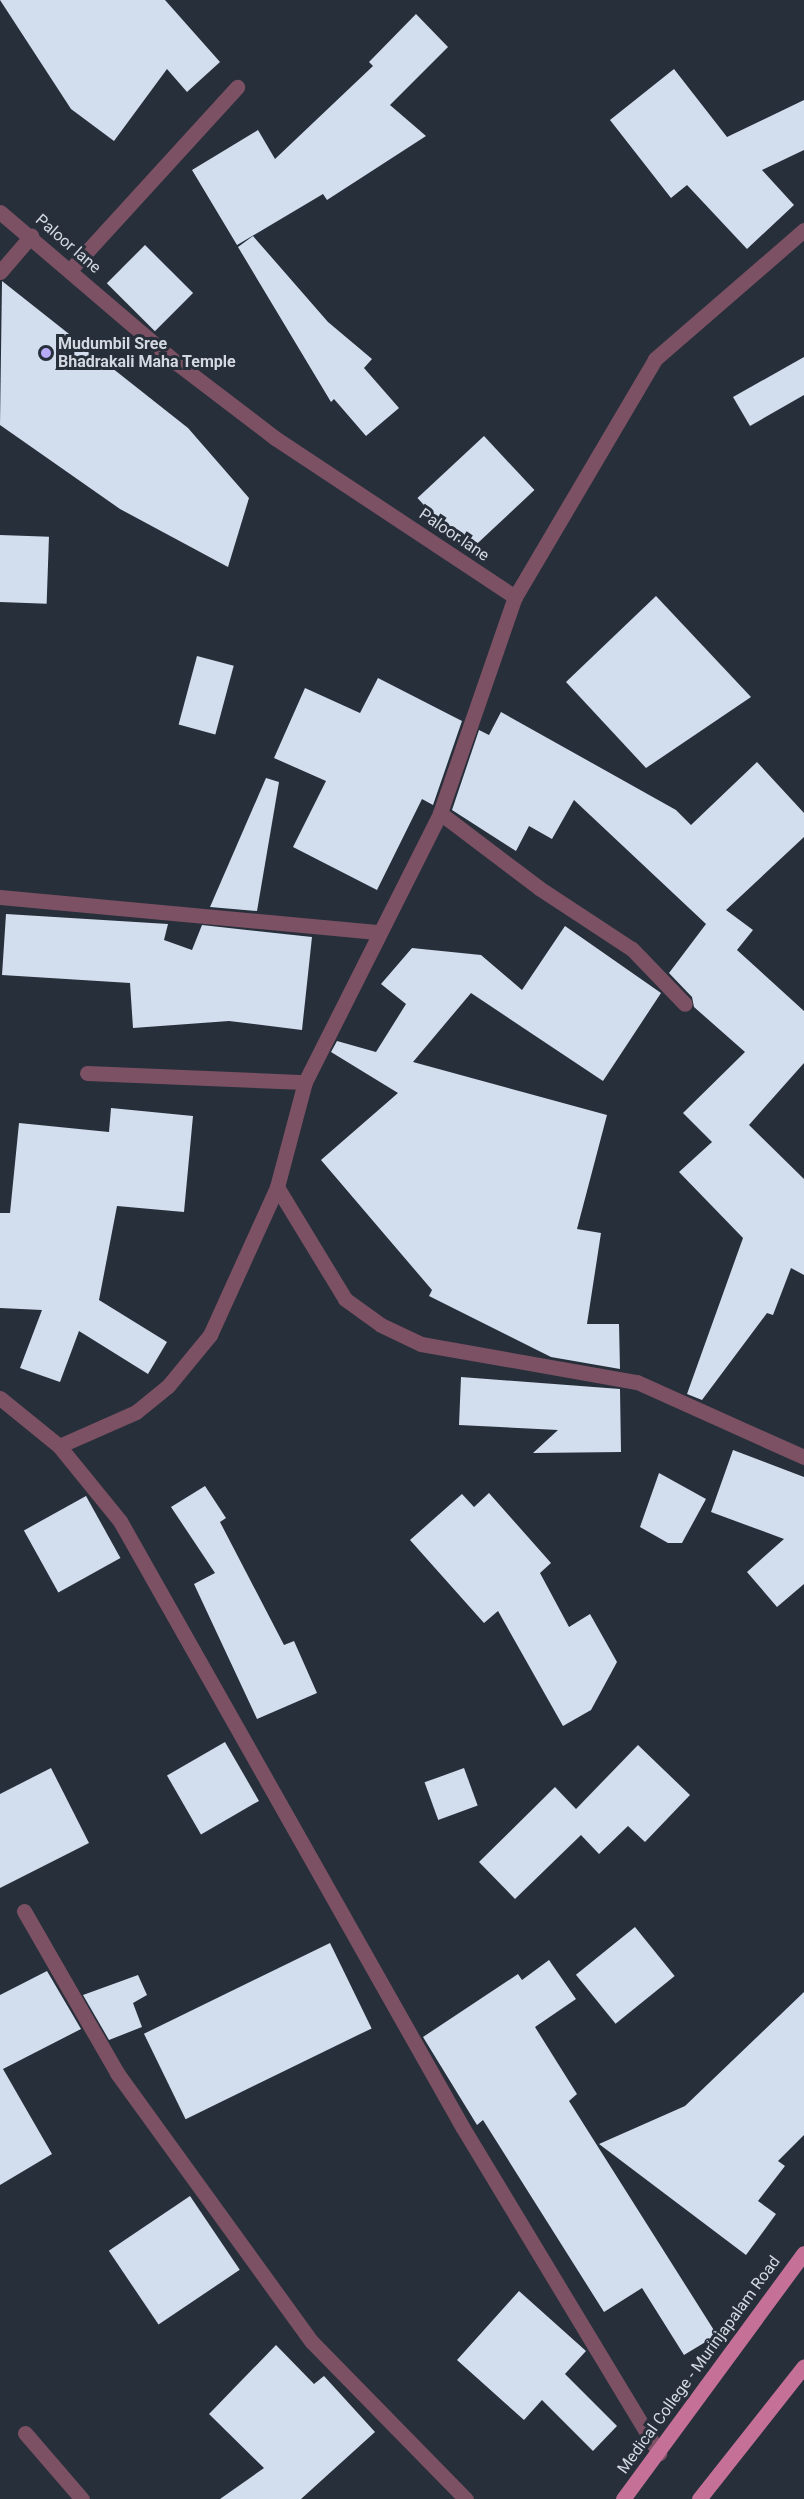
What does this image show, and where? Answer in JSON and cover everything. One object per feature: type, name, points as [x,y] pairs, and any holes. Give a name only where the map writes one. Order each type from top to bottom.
[{"type":"main road","name":"Medical College - Murinjapalam Road","points":[[623,2499],[804,2253]]},
{"type":"main road","points":[[699,2499],[804,2366]]},
{"type":"street","points":[[70,270],[237,87]]},
{"type":"street","name":"Paloor lane","points":[[0,212],[31,236],[178,364],[275,438],[515,597]]},
{"type":"street","points":[[58,1446],[136,1412],[168,1386],[210,1335],[277,1186],[305,1082],[440,813],[515,597],[655,359],[804,230]]},
{"type":"street","points":[[0,272],[31,236]]},
{"type":"street","points":[[440,813],[539,888],[632,949],[685,1004]]},
{"type":"street","points":[[0,897],[379,932]]},
{"type":"street","points":[[87,1073],[305,1082]]},
{"type":"street","points":[[277,1186],[345,1299],[381,1325],[421,1344],[638,1382],[804,1457]]},
{"type":"street","points":[[0,1398],[58,1446],[120,1521],[457,2118],[659,2453]]},
{"type":"street","points":[[24,1911],[117,2073],[312,2342],[466,2499]]},
{"type":"street","points":[[25,2433],[82,2499]]},
{"type":"building","points":[[0,0],[165,0],[220,62],[187,92],[167,69],[114,141],[71,109]]},
{"type":"building","points":[[416,14],[448,47],[390,105],[426,136],[327,200],[323,194],[237,245],[192,170],[258,130],[275,159],[373,66],[369,62]]},
{"type":"building","points":[[674,69],[727,137],[804,100],[804,150],[762,170],[794,205],[747,249],[687,185],[671,198],[610,120]]},
{"type":"building","points":[[253,236],[328,322],[372,359],[364,368],[399,408],[366,436],[334,399],[331,402],[238,247]]},
{"type":"building","points":[[145,245],[193,293],[155,331],[107,283]]},
{"type":"building","points":[[2,281],[188,428],[249,498],[228,567],[120,509],[0,425]]},
{"type":"building","points":[[804,357],[804,395],[750,426],[733,397]]},
{"type":"building","points":[[484,436],[534,490],[468,552],[417,498]]},
{"type":"building","points":[[0,535],[49,537],[47,604],[0,602]]},
{"type":"building","points":[[656,596],[751,697],[646,768],[566,682]]},
{"type":"building","points":[[197,656],[234,666],[215,734],[179,725]]},
{"type":"building","points":[[378,678],[462,721],[433,805],[422,799],[377,890],[293,847],[326,781],[274,758],[305,688],[360,713]]},
{"type":"building","points":[[501,712],[676,810],[691,825],[757,762],[804,813],[804,837],[726,910],[753,930],[737,950],[804,1011],[804,1063],[749,1125],[804,1179],[804,1275],[791,1268],[773,1315],[767,1313],[702,1400],[687,1394],[743,1238],[679,1172],[712,1142],[683,1113],[745,1052],[694,1007],[692,997],[669,973],[706,924],[574,800],[552,839],[529,826],[516,851],[452,810],[479,730],[489,735]]},
{"type":"building","points":[[266,778],[279,782],[257,911],[210,907]]},
{"type":"building","points":[[6,914],[168,924],[164,940],[192,950],[202,925],[312,937],[302,1030],[229,1021],[133,1028],[130,983],[2,975]]},
{"type":"building","points":[[565,926],[661,993],[603,1081],[471,993],[413,1062],[607,1115],[577,1229],[601,1233],[587,1324],[619,1324],[620,1369],[551,1357],[429,1296],[432,1290],[321,1160],[398,1093],[331,1052],[337,1041],[376,1052],[406,1004],[381,984],[412,948],[481,955],[522,990]]},
{"type":"building","points":[[111,1108],[193,1116],[184,1212],[117,1206],[99,1300],[167,1342],[148,1374],[79,1331],[60,1382],[20,1368],[42,1310],[0,1308],[0,1213],[10,1213],[19,1123],[109,1132]]},
{"type":"building","points":[[461,1377],[620,1389],[621,1452],[533,1453],[558,1430],[459,1425]]},
{"type":"building","points":[[733,1450],[804,1477],[804,1584],[777,1607],[747,1572],[784,1539],[711,1512]]},
{"type":"building","points":[[659,1473],[706,1499],[682,1543],[668,1543],[640,1527]]},
{"type":"building","points":[[205,1486],[226,1518],[220,1522],[284,1645],[294,1641],[317,1693],[257,1719],[194,1584],[215,1573],[171,1507]]},
{"type":"building","points":[[489,1493],[551,1563],[540,1573],[569,1627],[590,1614],[617,1662],[591,1710],[563,1726],[498,1611],[484,1623],[410,1540],[462,1494],[474,1507]]},
{"type":"building","points":[[86,1496],[120,1558],[58,1593],[24,1530]]},
{"type":"building","points":[[225,1742],[259,1801],[201,1834],[167,1776]]},
{"type":"building","points":[[638,1745],[690,1795],[645,1842],[628,1826],[599,1854],[581,1835],[515,1899],[479,1862],[555,1787],[576,1809]]},
{"type":"building","points":[[51,1768],[89,1843],[0,1888],[0,1794]]},
{"type":"building","points":[[464,1768],[478,1806],[438,1820],[425,1782]]},
{"type":"building","points":[[635,1927],[675,1976],[616,2024],[576,1975]]},
{"type":"building","points":[[330,1943],[372,2028],[186,2119],[144,2034]]},
{"type":"building","points":[[549,1960],[576,1999],[535,2027],[577,2094],[569,2101],[717,2335],[684,2355],[642,2288],[604,2312],[483,2120],[477,2125],[423,2037],[518,1974],[522,1980]]},
{"type":"building","points":[[47,1971],[81,2029],[3,2069],[52,2154],[0,2185],[0,1995]]},
{"type":"building","points":[[138,1975],[147,1995],[133,2003],[142,2027],[109,2040],[83,1995]]},
{"type":"building","points":[[804,1992],[804,2135],[778,2161],[785,2166],[758,2201],[776,2214],[746,2255],[599,2144],[685,2106]]},
{"type":"building","points":[[190,2196],[240,2270],[159,2325],[109,2251]]},
{"type":"building","points":[[519,2291],[586,2351],[565,2374],[617,2426],[593,2451],[542,2400],[524,2420],[457,2360]]},
{"type":"building","points":[[276,2345],[314,2384],[324,2376],[375,2432],[301,2499],[220,2499],[264,2468],[209,2414]]},
{"type":"place","name":"Mudumbil Sree Bhadrakali Maha Temple","points":[[46,353]]}]
